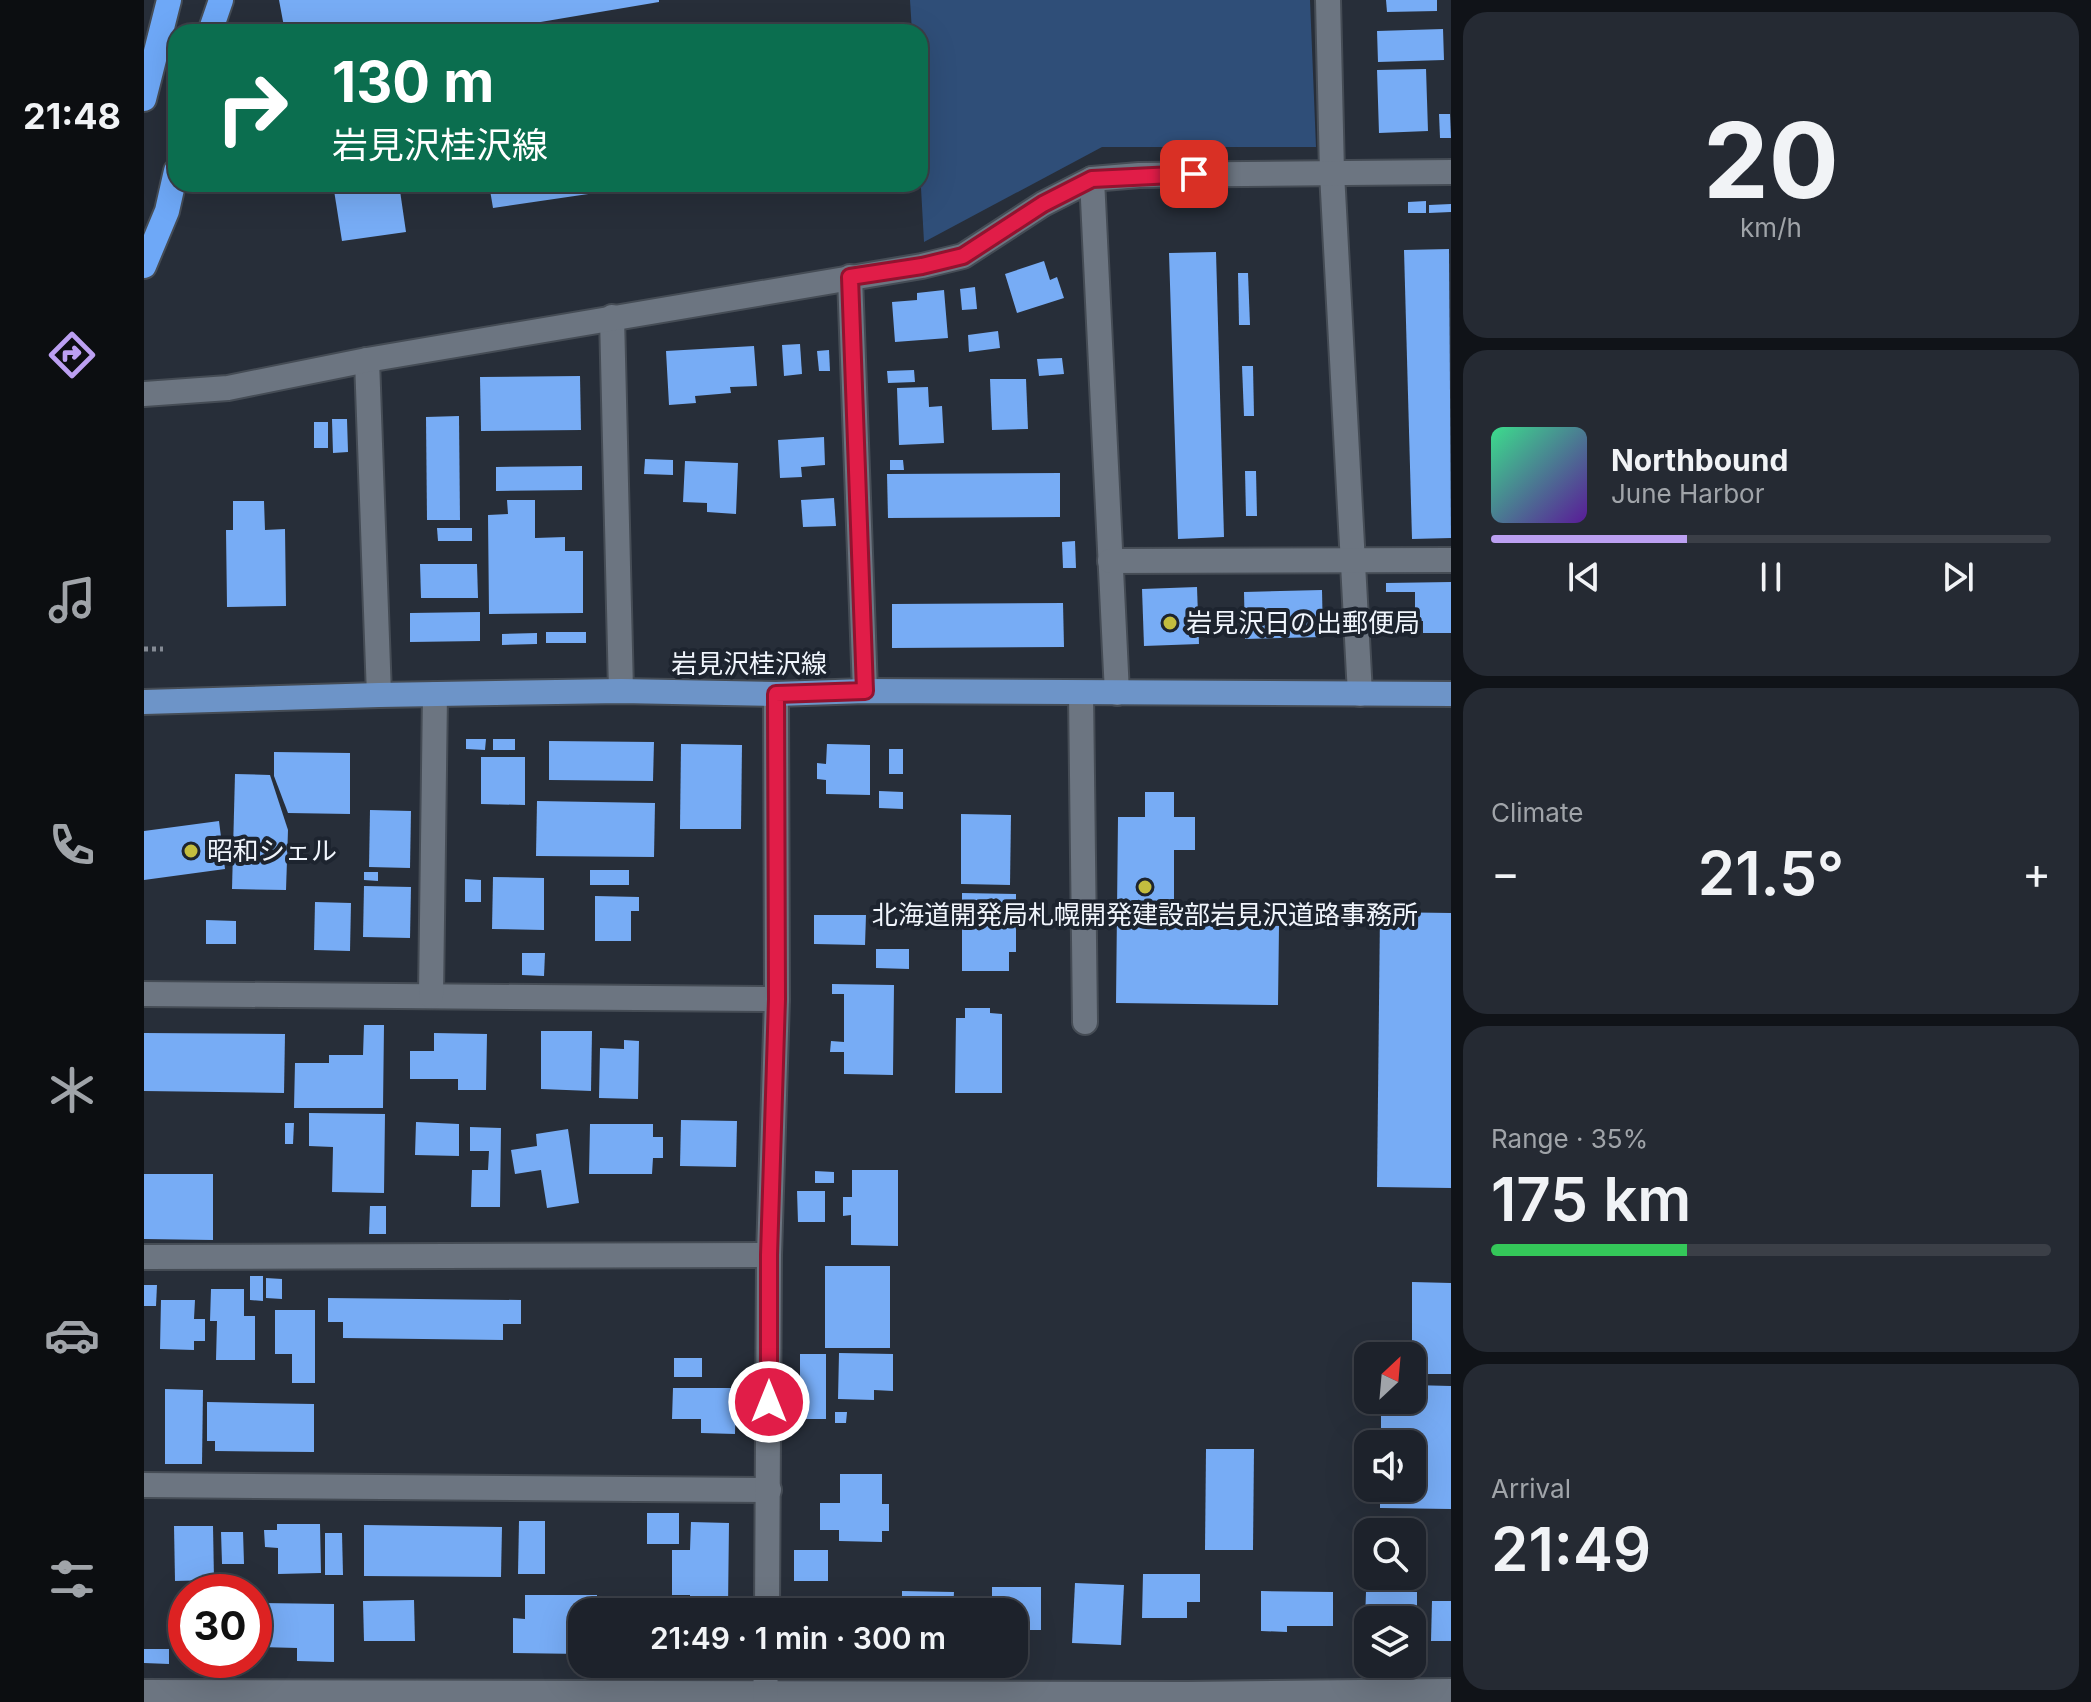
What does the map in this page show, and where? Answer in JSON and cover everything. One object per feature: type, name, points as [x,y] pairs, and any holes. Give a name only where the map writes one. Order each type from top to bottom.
[{"type":"highway","points":[[144,99],[169,0]]},
{"type":"highway","points":[[213,24],[221,0]]},
{"type":"highway","points":[[144,266],[167,211],[171,192]]},
{"type":"main road","name":"岩見沢桂沢線","points":[[144,702],[621,691],[776,694],[865,691],[1451,694]]},
{"type":"street","points":[[1328,0],[1332,173],[1360,694]]},
{"type":"street","points":[[144,394],[228,388],[367,360],[922,266],[963,256],[1043,204],[1092,179],[1139,175],[1451,172]]},
{"type":"street","points":[[1092,179],[1117,693]]},
{"type":"street","points":[[850,277],[865,691]]},
{"type":"street","points":[[612,317],[621,691]]},
{"type":"street","points":[[367,360],[379,695]]},
{"type":"street","points":[[1110,561],[1451,560]]},
{"type":"street","points":[[1081,693],[1085,1022]]},
{"type":"street","points":[[431,996],[435,694]]},
{"type":"street","points":[[767,1598],[769,1255],[777,999],[776,694]]},
{"type":"street","points":[[144,994],[777,999]]},
{"type":"street","points":[[144,1257],[769,1255]]},
{"type":"street","points":[[144,1485],[769,1490]]},
{"type":"street","points":[[144,1692],[1187,1698],[1451,1691]]},
{"type":"path","points":[[144,649],[163,649]]},
{"type":"shaded area","points":[[910,0],[1310,0],[1316,147],[1102,147],[924,242],[921,192],[928,192],[928,24],[912,24]]},
{"type":"building","points":[[279,0],[659,0],[528,24],[284,24]]},
{"type":"building","points":[[1386,0],[1437,0],[1437,11],[1387,12]]},
{"type":"building","points":[[1443,29],[1444,60],[1378,62],[1377,31]]},
{"type":"building","points":[[1426,69],[1428,131],[1379,133],[1377,70]]},
{"type":"building","points":[[1439,114],[1450,114],[1451,138],[1440,138]]},
{"type":"building","points":[[334,192],[400,192],[406,232],[342,241]]},
{"type":"building","points":[[490,192],[602,192],[493,208]]},
{"type":"building","points":[[1426,201],[1426,213],[1408,213],[1408,202]]},
{"type":"building","points":[[1451,204],[1451,212],[1429,213],[1429,205]]},
{"type":"building","points":[[1449,249],[1451,538],[1412,539],[1404,250]]},
{"type":"building","points":[[1216,252],[1224,537],[1178,539],[1169,253]]},
{"type":"building","points":[[1044,261],[1050,280],[1057,277],[1064,298],[1017,313],[1005,274]]},
{"type":"building","points":[[1238,273],[1248,273],[1250,325],[1239,325]]},
{"type":"building","points":[[975,287],[977,309],[962,310],[960,289]]},
{"type":"building","points":[[944,290],[948,338],[895,342],[892,302],[917,300],[917,293]]},
{"type":"building","points":[[998,331],[1000,348],[969,352],[968,335]]},
{"type":"building","points":[[800,344],[802,374],[784,376],[782,345]]},
{"type":"building","points":[[754,346],[757,386],[730,387],[731,393],[695,396],[696,403],[669,405],[666,351]]},
{"type":"building","points":[[829,350],[830,371],[819,371],[817,351]]},
{"type":"building","points":[[1062,358],[1064,374],[1039,376],[1037,359]]},
{"type":"building","points":[[1242,366],[1253,366],[1254,416],[1244,416]]},
{"type":"building","points":[[914,370],[915,382],[888,383],[887,371]]},
{"type":"building","points":[[580,376],[581,430],[481,431],[480,377]]},
{"type":"building","points":[[990,379],[1026,379],[1028,429],[992,430]]},
{"type":"building","points":[[928,387],[929,407],[942,406],[944,443],[899,445],[897,388]]},
{"type":"building","points":[[459,416],[460,520],[427,520],[426,417]]},
{"type":"building","points":[[332,419],[347,419],[348,452],[333,453]]},
{"type":"building","points":[[314,422],[328,422],[328,448],[314,448]]},
{"type":"building","points":[[824,437],[825,465],[801,467],[802,477],[780,478],[778,440]]},
{"type":"building","points":[[645,459],[673,460],[673,475],[644,474]]},
{"type":"building","points":[[890,460],[903,460],[904,470],[890,470]]},
{"type":"building","points":[[685,461],[738,463],[736,514],[707,512],[707,503],[683,502]]},
{"type":"building","points":[[582,466],[582,490],[496,491],[496,467]]},
{"type":"building","points":[[1245,471],[1256,471],[1257,516],[1246,516]]},
{"type":"building","points":[[1060,473],[1060,517],[888,518],[887,474]]},
{"type":"building","points":[[834,498],[836,526],[803,527],[801,500]]},
{"type":"building","points":[[507,500],[535,500],[535,538],[565,537],[565,551],[583,551],[583,613],[489,614],[488,515],[508,514]]},
{"type":"building","points":[[233,501],[264,501],[265,530],[285,529],[286,606],[227,607],[226,530],[233,530]]},
{"type":"building","points":[[437,528],[472,528],[472,541],[438,541]]},
{"type":"building","points":[[1075,541],[1076,568],[1063,568],[1062,542]]},
{"type":"building","points":[[420,564],[477,564],[478,598],[421,598]]},
{"type":"building","points":[[1451,582],[1451,633],[1423,633],[1423,621],[1415,621],[1415,592],[1386,592],[1386,583]]},
{"type":"building","points":[[1197,587],[1199,644],[1144,646],[1142,589]]},
{"type":"building","points":[[1322,590],[1323,637],[1245,639],[1244,592]]},
{"type":"building","points":[[1063,603],[1064,647],[892,648],[892,604]]},
{"type":"building","points":[[480,612],[480,641],[410,642],[410,613]]},
{"type":"building","points":[[546,632],[586,632],[586,643],[546,643]]},
{"type":"building","points":[[537,633],[537,644],[502,645],[502,634]]},
{"type":"building","points":[[466,739],[486,739],[485,750],[466,749]]},
{"type":"building","points":[[493,739],[515,739],[515,750],[493,750]]},
{"type":"building","points":[[549,741],[654,742],[653,781],[549,780]]},
{"type":"building","points":[[681,744],[742,745],[741,829],[680,829]]},
{"type":"building","points":[[827,744],[870,745],[870,795],[826,794],[826,780],[817,779],[817,763],[826,764]]},
{"type":"building","points":[[889,749],[903,749],[903,774],[889,774]]},
{"type":"building","points":[[274,752],[350,753],[350,814],[288,813],[274,776]]},
{"type":"building","points":[[481,757],[525,757],[525,805],[481,804]]},
{"type":"building","points":[[235,774],[270,775],[288,830],[286,890],[232,889]]},
{"type":"building","points":[[879,791],[903,792],[903,809],[879,808]]},
{"type":"building","name":"北海道開発局札幌開発建設部岩見沢道路事務所","points":[[1145,792],[1174,792],[1174,817],[1195,817],[1195,850],[1174,850],[1174,924],[1279,926],[1278,1005],[1116,1003],[1118,817],[1145,817]]},
{"type":"building","points":[[537,801],[655,803],[654,857],[536,856]]},
{"type":"building","points":[[370,810],[411,811],[410,868],[369,867]]},
{"type":"building","points":[[961,814],[1011,815],[1010,885],[961,884]]},
{"type":"building","points":[[219,821],[225,869],[144,880],[144,831]]},
{"type":"building","points":[[590,870],[629,870],[629,885],[590,885]]},
{"type":"building","points":[[364,872],[378,872],[378,881],[364,880]]},
{"type":"building","points":[[493,877],[544,878],[544,930],[492,929]]},
{"type":"building","points":[[465,879],[481,880],[481,902],[465,902]]},
{"type":"building","points":[[364,886],[411,887],[410,938],[363,937]]},
{"type":"building","points":[[962,893],[1016,894],[1016,952],[1009,952],[1009,971],[962,971]]},
{"type":"building","points":[[595,896],[639,897],[639,911],[631,911],[631,941],[595,941]]},
{"type":"building","points":[[315,902],[351,903],[350,951],[314,950]]},
{"type":"building","points":[[1380,912],[1451,913],[1451,1188],[1377,1187]]},
{"type":"building","points":[[814,915],[866,915],[865,945],[814,944]]},
{"type":"building","points":[[206,920],[236,921],[236,944],[206,944]]},
{"type":"building","points":[[876,949],[909,949],[909,969],[876,968]]},
{"type":"building","points":[[522,953],[545,953],[544,976],[522,975]]},
{"type":"building","points":[[832,984],[894,985],[893,1075],[844,1074],[844,1052],[830,1052],[831,1041],[844,1042],[844,994],[832,994]]},
{"type":"building","points":[[965,1008],[990,1008],[990,1013],[1002,1014],[1002,1093],[955,1093],[956,1018],[965,1018]]},
{"type":"building","points":[[364,1025],[384,1025],[383,1108],[294,1108],[295,1063],[329,1063],[329,1055],[363,1055]]},
{"type":"building","points":[[541,1031],[592,1031],[591,1091],[541,1089]]},
{"type":"building","points":[[144,1033],[285,1034],[284,1093],[144,1091]]},
{"type":"building","points":[[434,1033],[487,1034],[486,1090],[458,1090],[458,1079],[410,1079],[410,1051],[434,1051]]},
{"type":"building","points":[[624,1040],[639,1041],[638,1099],[599,1098],[600,1048],[624,1049]]},
{"type":"building","points":[[309,1113],[385,1114],[384,1193],[332,1192],[333,1147],[309,1146]]},
{"type":"building","points":[[681,1120],[737,1121],[736,1167],[680,1166]]},
{"type":"building","points":[[416,1122],[459,1124],[459,1156],[415,1155]]},
{"type":"building","points":[[285,1123],[294,1123],[293,1144],[285,1144]]},
{"type":"building","points":[[590,1124],[653,1124],[653,1137],[663,1137],[663,1158],[653,1158],[652,1174],[589,1174]]},
{"type":"building","points":[[470,1127],[501,1128],[500,1207],[471,1207],[472,1170],[488,1170],[489,1151],[470,1151]]},
{"type":"building","points":[[568,1129],[579,1203],[547,1208],[541,1170],[515,1174],[511,1150],[537,1146],[536,1134]]},
{"type":"building","points":[[852,1170],[898,1170],[898,1246],[851,1245],[851,1215],[843,1216],[843,1197],[852,1197]]},
{"type":"building","points":[[815,1171],[834,1172],[834,1183],[815,1183]]},
{"type":"building","points":[[144,1174],[213,1174],[213,1240],[144,1239]]},
{"type":"building","points":[[797,1191],[825,1191],[825,1222],[798,1222]]},
{"type":"building","points":[[370,1206],[386,1206],[386,1234],[369,1234]]},
{"type":"building","points":[[825,1266],[890,1266],[890,1348],[825,1348]]},
{"type":"building","points":[[250,1276],[263,1276],[263,1301],[250,1300]]},
{"type":"building","points":[[266,1278],[282,1279],[282,1299],[266,1298]]},
{"type":"building","points":[[1412,1282],[1451,1283],[1451,1374],[1426,1374],[1426,1342],[1412,1342]]},
{"type":"building","points":[[144,1285],[157,1285],[156,1306],[144,1306]]},
{"type":"building","points":[[211,1289],[244,1289],[244,1316],[255,1316],[255,1360],[216,1360],[217,1321],[210,1321]]},
{"type":"building","points":[[328,1298],[521,1300],[521,1324],[503,1324],[503,1340],[343,1338],[343,1322],[328,1322]]},
{"type":"building","points":[[161,1300],[195,1300],[194,1319],[205,1319],[205,1341],[194,1341],[194,1350],[160,1349]]},
{"type":"building","points":[[275,1310],[315,1310],[315,1383],[292,1383],[292,1354],[275,1354]]},
{"type":"building","points":[[839,1353],[893,1354],[893,1391],[874,1390],[874,1400],[838,1399]]},
{"type":"building","points":[[800,1354],[826,1354],[826,1419],[800,1419]]},
{"type":"building","points":[[674,1358],[702,1358],[702,1377],[674,1377]]},
{"type":"building","points":[[1426,1385],[1451,1386],[1451,1509],[1380,1508],[1380,1502],[1426,1502],[1426,1430],[1381,1430],[1381,1414],[1426,1414]]},
{"type":"building","points":[[673,1388],[736,1388],[735,1434],[701,1433],[701,1419],[672,1419]]},
{"type":"building","points":[[165,1389],[203,1390],[202,1464],[165,1464]]},
{"type":"building","points":[[207,1402],[314,1404],[314,1452],[215,1451],[215,1441],[207,1441]]},
{"type":"building","points":[[835,1412],[847,1412],[846,1423],[835,1423]]},
{"type":"building","points":[[1206,1449],[1254,1449],[1253,1550],[1205,1550]]},
{"type":"building","points":[[840,1474],[882,1474],[882,1504],[889,1504],[889,1531],[882,1531],[882,1542],[839,1541],[839,1530],[820,1530],[820,1503],[840,1503]]},
{"type":"building","points":[[647,1513],[679,1513],[679,1544],[647,1544]]},
{"type":"building","points":[[519,1521],[545,1521],[545,1574],[518,1574]]},
{"type":"building","points":[[691,1522],[729,1523],[728,1598],[672,1595],[672,1550],[690,1550]]},
{"type":"building","points":[[277,1524],[320,1524],[321,1573],[278,1574],[278,1548],[265,1547],[264,1530],[277,1530]]},
{"type":"building","points":[[364,1525],[502,1527],[501,1577],[364,1576]]},
{"type":"building","points":[[174,1526],[213,1526],[214,1574],[175,1574]]},
{"type":"building","points":[[221,1532],[243,1532],[244,1564],[222,1564]]},
{"type":"building","points":[[325,1533],[342,1533],[343,1575],[325,1575]]},
{"type":"building","points":[[794,1550],[828,1550],[828,1581],[794,1581]]},
{"type":"building","points":[[1143,1574],[1200,1574],[1200,1602],[1187,1602],[1187,1618],[1142,1618]]},
{"type":"building","points":[[1075,1583],[1124,1585],[1121,1645],[1072,1643]]},
{"type":"building","points":[[992,1587],[1041,1587],[1041,1630],[1028,1630],[1028,1598],[992,1598]]},
{"type":"building","points":[[902,1591],[954,1592],[954,1598],[902,1598]]},
{"type":"building","points":[[1261,1591],[1333,1592],[1333,1626],[1287,1626],[1287,1632],[1261,1631]]},
{"type":"building","points":[[1366,1592],[1417,1592],[1417,1606],[1366,1606]]},
{"type":"building","points":[[525,1595],[597,1595],[597,1598],[568,1598],[568,1654],[513,1653],[513,1618],[525,1619]]},
{"type":"building","points":[[414,1600],[415,1641],[364,1641],[363,1601]]},
{"type":"building","points":[[1432,1601],[1451,1601],[1451,1641],[1431,1641]]},
{"type":"building","points":[[272,1603],[334,1604],[334,1662],[297,1661],[297,1648],[272,1647]]},
{"type":"building","points":[[144,1649],[168,1649],[168,1664],[144,1663]]},
{"type":"place","name":"岩見沢日の出郵便局","points":[[1170,623]]},
{"type":"place","name":"昭和シェル","points":[[191,851]]},
{"type":"place","name":"北海道開発局札幌開発建設部岩見沢道路事務所","points":[[1145,887]]},
{"type":"route","points":[[769,1402],[769,1255],[777,999],[776,694],[865,691],[850,277],[963,256],[1043,204],[1092,179],[1194,174]]}]
